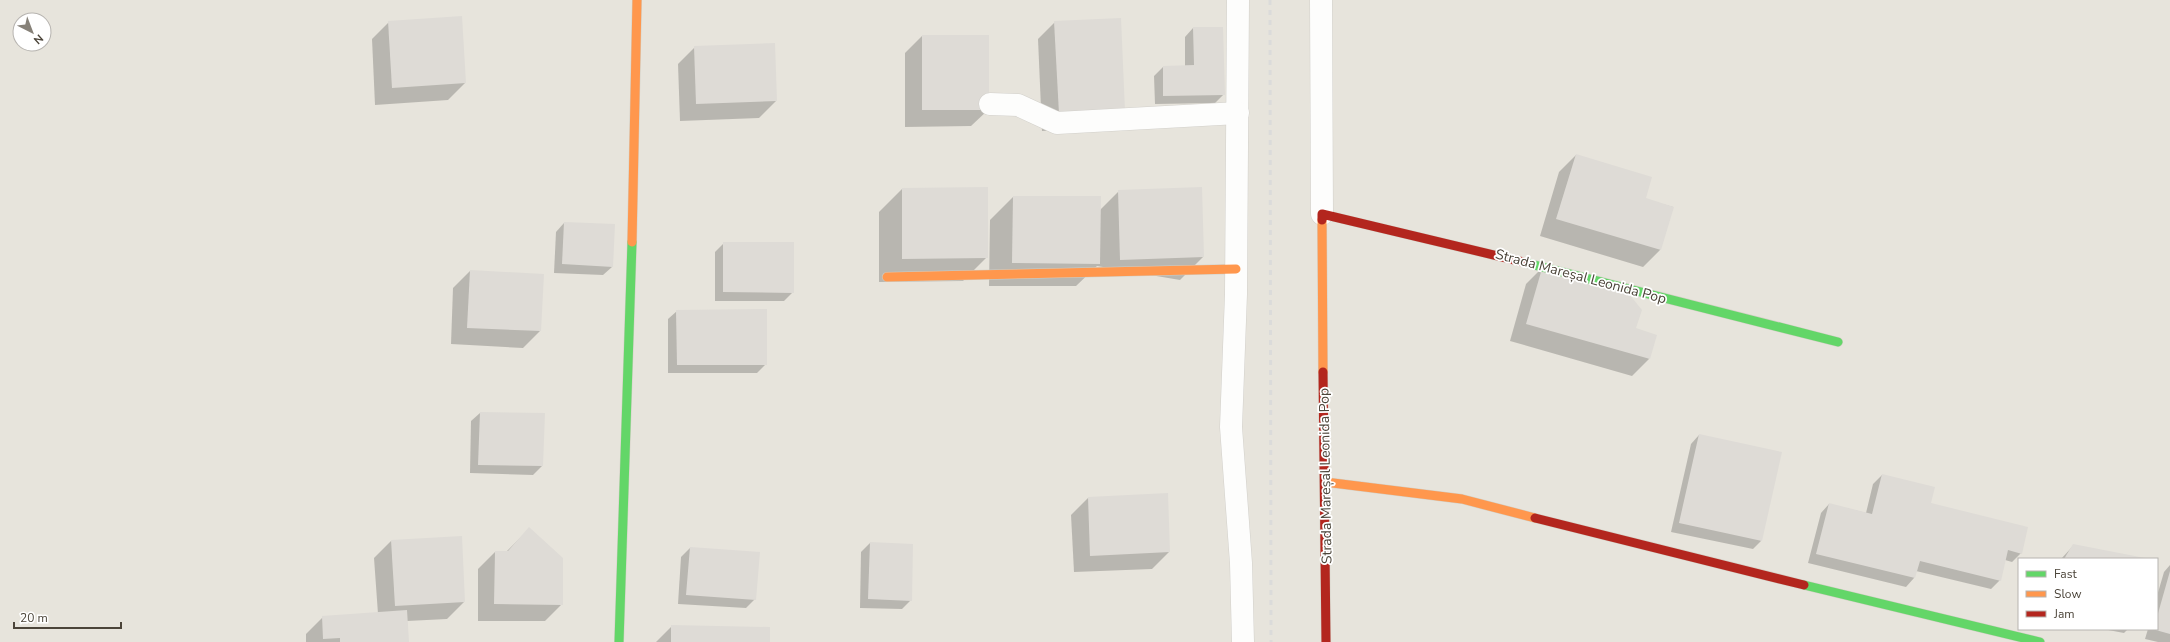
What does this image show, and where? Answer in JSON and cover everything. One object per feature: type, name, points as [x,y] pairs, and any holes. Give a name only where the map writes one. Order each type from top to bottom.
[{"type":"street","points":[[619,642],[632,251],[637,0]]},
{"type":"street","points":[[1238,0],[1236,269],[1231,427],[1241,563],[1243,642]]},
{"type":"street","name":"Strada Mareșal Leonida Pop","points":[[1321,0],[1326,642]]},
{"type":"street","points":[[990,104],[1018,105],[1057,123],[1238,113]]},
{"type":"street","name":"Strada Mareșal Leonida Pop","points":[[1322,214],[1543,265],[1624,288],[1838,342]]},
{"type":"street","points":[[887,277],[1236,269]]},
{"type":"street","points":[[1325,482],[1462,499],[1635,544],[2040,642]]},
{"type":"shaded area","points":[[0,0],[2170,0],[2170,642],[0,642]]},
{"type":"building","points":[[462,16],[466,83],[392,88],[388,21]]},
{"type":"building","points":[[1121,18],[1125,111],[1059,114],[1054,21]]},
{"type":"building","points":[[1193,27],[1223,27],[1225,95],[1163,96],[1163,66],[1194,65]]},
{"type":"building","points":[[922,35],[989,35],[989,110],[922,110]]},
{"type":"building","points":[[775,43],[777,101],[696,104],[694,46]]},
{"type":"building","points":[[1576,154],[1652,177],[1646,198],[1674,207],[1661,250],[1556,219]]},
{"type":"building","points":[[988,187],[988,258],[902,259],[902,188]]},
{"type":"building","points":[[1202,187],[1204,257],[1120,260],[1118,190]]},
{"type":"building","points":[[1013,196],[1101,196],[1100,264],[1012,263]]},
{"type":"building","points":[[564,222],[615,224],[613,267],[562,264]]},
{"type":"building","points":[[723,242],[794,242],[794,293],[723,292]]},
{"type":"building","points":[[1543,265],[1624,288],[1642,310],[1636,328],[1657,335],[1650,359],[1526,324]]},
{"type":"building","points":[[470,270],[544,274],[541,331],[467,328]]},
{"type":"building","points":[[767,309],[767,365],[677,365],[676,310]]},
{"type":"building","points":[[480,412],[545,413],[543,466],[478,465]]},
{"type":"building","points":[[1699,434],[1782,452],[1762,541],[1679,523]]},
{"type":"building","points":[[1882,474],[1935,487],[1931,503],[2028,527],[2022,554],[2008,550],[2001,581],[1920,561],[1915,578],[1816,554],[1829,503],[1872,514]]},
{"type":"building","points":[[1168,493],[1170,552],[1090,556],[1088,497]]},
{"type":"building","points":[[529,527],[563,558],[563,605],[494,604],[495,551],[508,551]]},
{"type":"building","points":[[462,536],[465,602],[395,606],[391,540]]},
{"type":"building","points":[[870,542],[913,544],[912,601],[868,599]]},
{"type":"building","points":[[2073,544],[2145,558],[2065,558]]},
{"type":"building","points":[[690,547],[760,552],[756,600],[686,595]]},
{"type":"building","points":[[2170,571],[2170,634],[2156,630],[2158,630],[2158,613]]},
{"type":"building","points":[[407,610],[409,642],[340,642],[340,638],[323,639],[322,616]]},
{"type":"building","points":[[671,625],[770,627],[770,642],[671,642]]},
{"type":"railway","points":[[1270,0],[1271,642]]},
{"type":"traffic: fast","points":[[619,642],[632,242]]},
{"type":"traffic: fast","points":[[1523,262],[1838,342]]},
{"type":"traffic: fast","points":[[1804,585],[2040,642]]},
{"type":"traffic: slow","points":[[632,242],[637,0]]},
{"type":"traffic: slow","points":[[1322,220],[1323,372]]},
{"type":"traffic: slow","points":[[887,277],[1236,269]]},
{"type":"traffic: slow","points":[[1325,482],[1462,499],[1535,518]]},
{"type":"traffic: jam","points":[[1322,220],[1322,214],[1523,262]]},
{"type":"traffic: jam","points":[[1323,372],[1326,642]]},
{"type":"traffic: jam","points":[[1535,518],[1804,585]]}]
